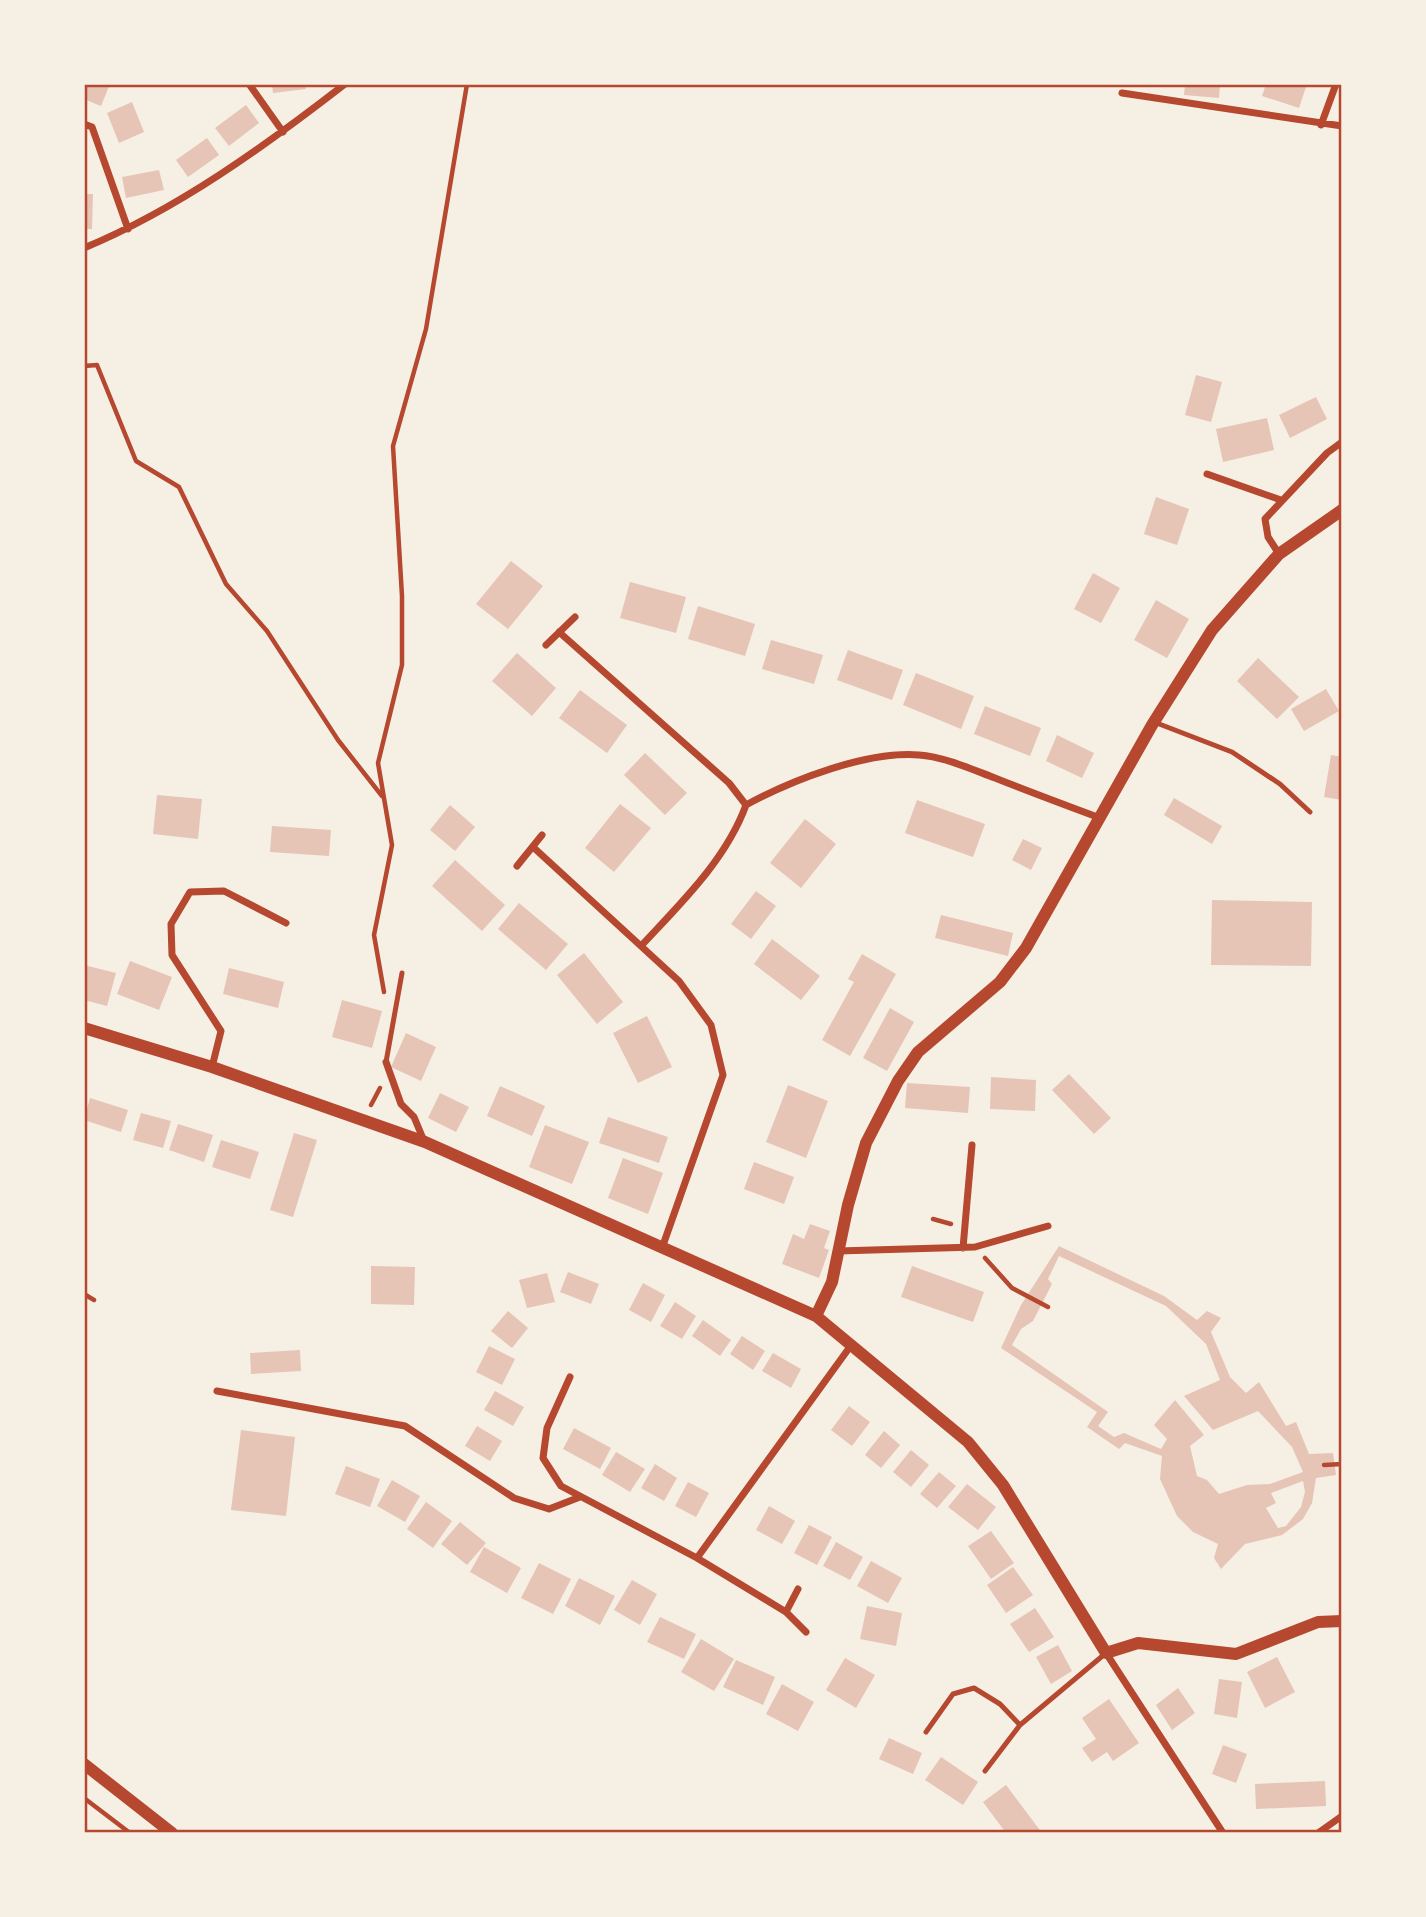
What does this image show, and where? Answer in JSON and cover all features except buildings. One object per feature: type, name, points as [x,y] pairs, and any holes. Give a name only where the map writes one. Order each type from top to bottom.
[{"type":"street","points":[[249,84],[283,132]]},
{"type":"street","points":[[84,248],[128,229],[283,132],[345,84]]},
{"type":"street","points":[[1321,125],[1336,84]]},
{"type":"street","points":[[1122,93],[1321,125],[1342,126]]},
{"type":"street","points":[[84,124],[92,127],[128,229]]},
{"type":"street","points":[[1279,554],[1268,537],[1265,519],[1281,500],[1342,442]]},
{"type":"street","points":[[1208,474],[1281,500]]},
{"type":"street","points":[[817,1316],[832,1282],[866,1143],[898,1081],[918,1052],[1000,982],[1026,948],[1154,722],[1212,630],[1279,554],[1342,510]]},
{"type":"street","points":[[546,645],[575,617]]},
{"type":"street","points":[[559,632],[729,783],[746,805]]},
{"type":"street","points":[[641,946],[693,890],[740,821],[746,805],[788,786],[854,763],[886,755],[920,755],[948,761],[1101,819]]},
{"type":"street","points":[[517,866],[542,835]]},
{"type":"street","points":[[533,847],[679,981],[711,1024],[723,1075],[662,1248]]},
{"type":"street","points":[[212,1067],[221,1031],[172,955],[171,924],[190,892],[224,891],[286,923]]},
{"type":"street","points":[[84,1028],[212,1067],[425,1142],[817,1316],[853,1343],[977,1453],[1003,1485],[1106,1653],[1223,1833]]},
{"type":"street","points":[[387,1062],[401,1104],[414,1117],[425,1142]]},
{"type":"street","points":[[963,1248],[972,1144]]},
{"type":"street","points":[[838,1251],[975,1247],[1048,1226]]},
{"type":"street","points":[[696,1558],[853,1343]]},
{"type":"street","points":[[570,1377],[547,1428],[542,1458],[561,1486],[696,1558],[786,1612],[806,1632]]},
{"type":"street","points":[[217,1391],[405,1426],[514,1498],[549,1509],[580,1497]]},
{"type":"street","points":[[786,1612],[798,1589]]},
{"type":"street","points":[[1106,1653],[1138,1643],[1236,1654],[1318,1622],[1342,1621]]},
{"type":"street","points":[[84,1764],[172,1833]]},
{"type":"street","points":[[1318,1833],[1342,1816]]},
{"type":"lane","points":[[1154,722],[1242,757],[1280,784],[1310,812]]},
{"type":"lane","points":[[387,1062],[402,973]]},
{"type":"lane","points":[[985,1770],[1020,1725],[1106,1653]]},
{"type":"lane","points":[[926,1732],[953,1694],[974,1688],[1000,1704],[1020,1725]]},
{"type":"path","points":[[384,996],[374,935],[392,845],[378,763],[402,665],[402,596],[393,446],[426,329],[467,84]]},
{"type":"path","points":[[84,366],[97,365],[136,461],[179,487],[226,584],[267,631],[338,740],[382,796]]},
{"type":"path","points":[[363,1121],[380,1089],[381,1075]]},
{"type":"path","points":[[975,1247],[1012,1287],[1048,1307]]},
{"type":"path","points":[[84,1294],[94,1300]]},
{"type":"path","points":[[1324,1465],[1342,1464]]},
{"type":"path","points":[[84,1798],[130,1833]]}]
